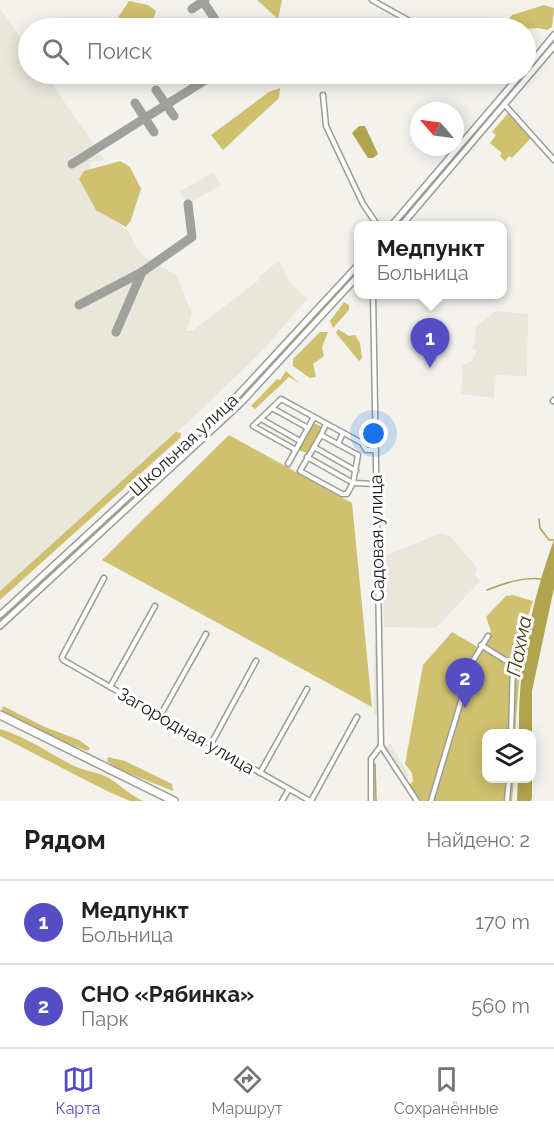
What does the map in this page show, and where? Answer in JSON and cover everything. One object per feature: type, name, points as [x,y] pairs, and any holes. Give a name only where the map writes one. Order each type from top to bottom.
[{"type":"highway","points":[[0,717],[166,801]]},
{"type":"highway","points":[[0,717],[174,801]]},
{"type":"main road","points":[[536,62],[554,35]]},
{"type":"main road","points":[[536,62],[553,50]]},
{"type":"main road","points":[[396,221],[502,102],[514,84]]},
{"type":"main road","points":[[404,221],[517,84]]},
{"type":"main road","name":"Школьная улица","points":[[0,615],[122,505],[275,358],[354,269]]},
{"type":"main road","name":"Школьная улица","points":[[0,626],[135,503],[280,363],[354,281]]},
{"type":"main road","points":[[275,358],[280,363]]},
{"type":"street","points":[[372,0],[404,18]]},
{"type":"street","points":[[323,95],[326,126],[363,204],[375,221]]},
{"type":"street","points":[[502,102],[554,160]]},
{"type":"street","name":"Садовая улица","points":[[373,299],[381,746]]},
{"type":"street","points":[[296,450],[254,426],[282,400],[362,443],[364,449]]},
{"type":"street","points":[[272,408],[308,428]]},
{"type":"street","points":[[288,464],[314,417]]},
{"type":"street","points":[[261,419],[300,441]]},
{"type":"street","points":[[326,424],[300,471],[342,494],[347,494],[353,483],[358,455],[364,449],[376,450]]},
{"type":"street","points":[[338,444],[344,433]]},
{"type":"street","points":[[321,435],[358,455]]},
{"type":"street","points":[[314,447],[356,471]]},
{"type":"street","points":[[307,458],[353,483],[376,484]]},
{"type":"street","name":"Загородная улица","points":[[104,578],[62,657],[63,660],[310,801]]},
{"type":"street","points":[[110,687],[155,606]]},
{"type":"street","points":[[160,716],[206,634]]},
{"type":"street","points":[[431,801],[473,661],[488,636]]},
{"type":"street","points":[[481,645],[513,665],[510,729]]},
{"type":"street","points":[[211,744],[256,661]]},
{"type":"street","points":[[260,773],[308,688]]},
{"type":"street","points":[[310,801],[357,717]]},
{"type":"street","points":[[371,801],[371,759],[381,746],[417,801]]},
{"type":"street","points":[[507,801],[509,783]]},
{"type":"street","points":[[282,801],[289,789]]},
{"type":"shaded area","points":[[257,0],[282,0],[277,18]]},
{"type":"shaded area","points":[[129,1],[148,5],[156,11],[154,18],[118,18]]},
{"type":"shaded area","points":[[544,5],[554,8],[552,27],[547,30],[536,28],[536,18],[510,18],[512,15]]},
{"type":"shaded area","points":[[0,8],[18,34],[18,84],[52,84],[105,160],[89,162],[99,210],[128,230],[138,250],[144,256],[177,276],[192,314],[186,331],[192,331],[260,279],[259,277],[278,261],[285,271],[286,278],[307,299],[263,350],[199,412],[0,591]]},
{"type":"shaded area","points":[[280,88],[279,98],[223,150],[211,135],[269,92]]},
{"type":"shaded area","points":[[510,111],[532,137],[512,158],[509,156],[505,161],[500,156],[502,153],[490,143],[496,135],[492,132]]},
{"type":"shaded area","points":[[359,126],[365,126],[378,154],[373,158],[368,158],[352,133]]},
{"type":"shaded area","points":[[473,133],[475,135],[464,148],[464,144]]},
{"type":"shaded area","points":[[454,156],[457,156],[399,221]]},
{"type":"shaded area","points":[[120,161],[130,167],[141,189],[131,220],[126,227],[96,210],[79,179],[84,171]]},
{"type":"shaded area","points":[[213,172],[221,185],[188,204],[180,192]]},
{"type":"shaded area","points":[[344,302],[349,305],[349,310],[333,328],[330,321]]},
{"type":"shaded area","points":[[496,311],[528,314],[527,376],[496,375],[494,398],[461,394],[463,365],[472,361],[477,351],[472,349],[476,327]]},
{"type":"shaded area","points":[[338,329],[349,336],[355,335],[360,343],[362,358],[359,361],[336,333]]},
{"type":"shaded area","points":[[320,332],[328,332],[322,347],[324,356],[313,364],[316,377],[310,378],[293,366],[293,359]]},
{"type":"shaded area","points":[[274,363],[239,402],[0,623],[0,619],[169,465]]},
{"type":"shaded area","points":[[286,371],[299,383],[289,377],[255,409],[251,406],[277,379],[280,380]]},
{"type":"shaded area","points":[[312,422],[324,428],[308,454],[297,449]]},
{"type":"shaded area","points":[[176,432],[181,433],[180,438],[0,600],[0,591]]},
{"type":"shaded area","points":[[229,435],[352,503],[372,707],[102,560]]},
{"type":"shaded area","points":[[441,533],[450,536],[477,568],[475,575],[480,581],[436,628],[384,627],[382,557]]},
{"type":"shaded area","name":"Пахма","points":[[554,540],[554,588],[532,691],[532,729],[519,729],[521,684],[528,635],[539,587]]},
{"type":"shaded area","points":[[513,595],[533,601],[523,632],[515,729],[482,729],[482,783],[514,783],[512,801],[421,801],[407,787],[413,781],[412,773],[405,764],[423,665],[452,632],[481,649],[491,631],[486,617],[506,596]]},
{"type":"shaded area","points":[[374,643],[377,643],[378,714],[374,714]]},
{"type":"shaded area","points":[[3,706],[45,727],[79,740],[90,748],[88,751],[68,744],[6,713],[2,710]]},
{"type":"shaded area","points":[[0,729],[30,741],[74,766],[109,778],[143,801],[130,801],[107,791],[0,736]]},
{"type":"shaded area","points":[[390,744],[409,775],[405,779],[385,748]]},
{"type":"shaded area","points":[[108,757],[125,761],[172,784],[173,791],[118,769],[107,761]]},
{"type":"shaded area","points":[[518,783],[532,783],[531,801],[517,801]]},
{"type":"waterway","points":[[539,519],[540,528],[549,540],[554,540]]},
{"type":"waterway","points":[[487,590],[514,581],[541,579]]},
{"type":"waterway","points":[[375,764],[376,801]]},
{"type":"taxiway","points":[[202,0],[214,18]]},
{"type":"taxiway","points":[[192,9],[205,0]]},
{"type":"taxiway","points":[[72,164],[199,84]]},
{"type":"taxiway","points":[[156,90],[174,116]]},
{"type":"taxiway","points":[[135,103],[154,132]]},
{"type":"taxiway","points":[[79,305],[142,272],[192,237],[188,204]]},
{"type":"taxiway","points":[[116,332],[142,272]]},
{"type":"place","name":"Медпункт","points":[[430,368]]},
{"type":"place","name":"СНО «Рябинка»","points":[[465,708]]}]
